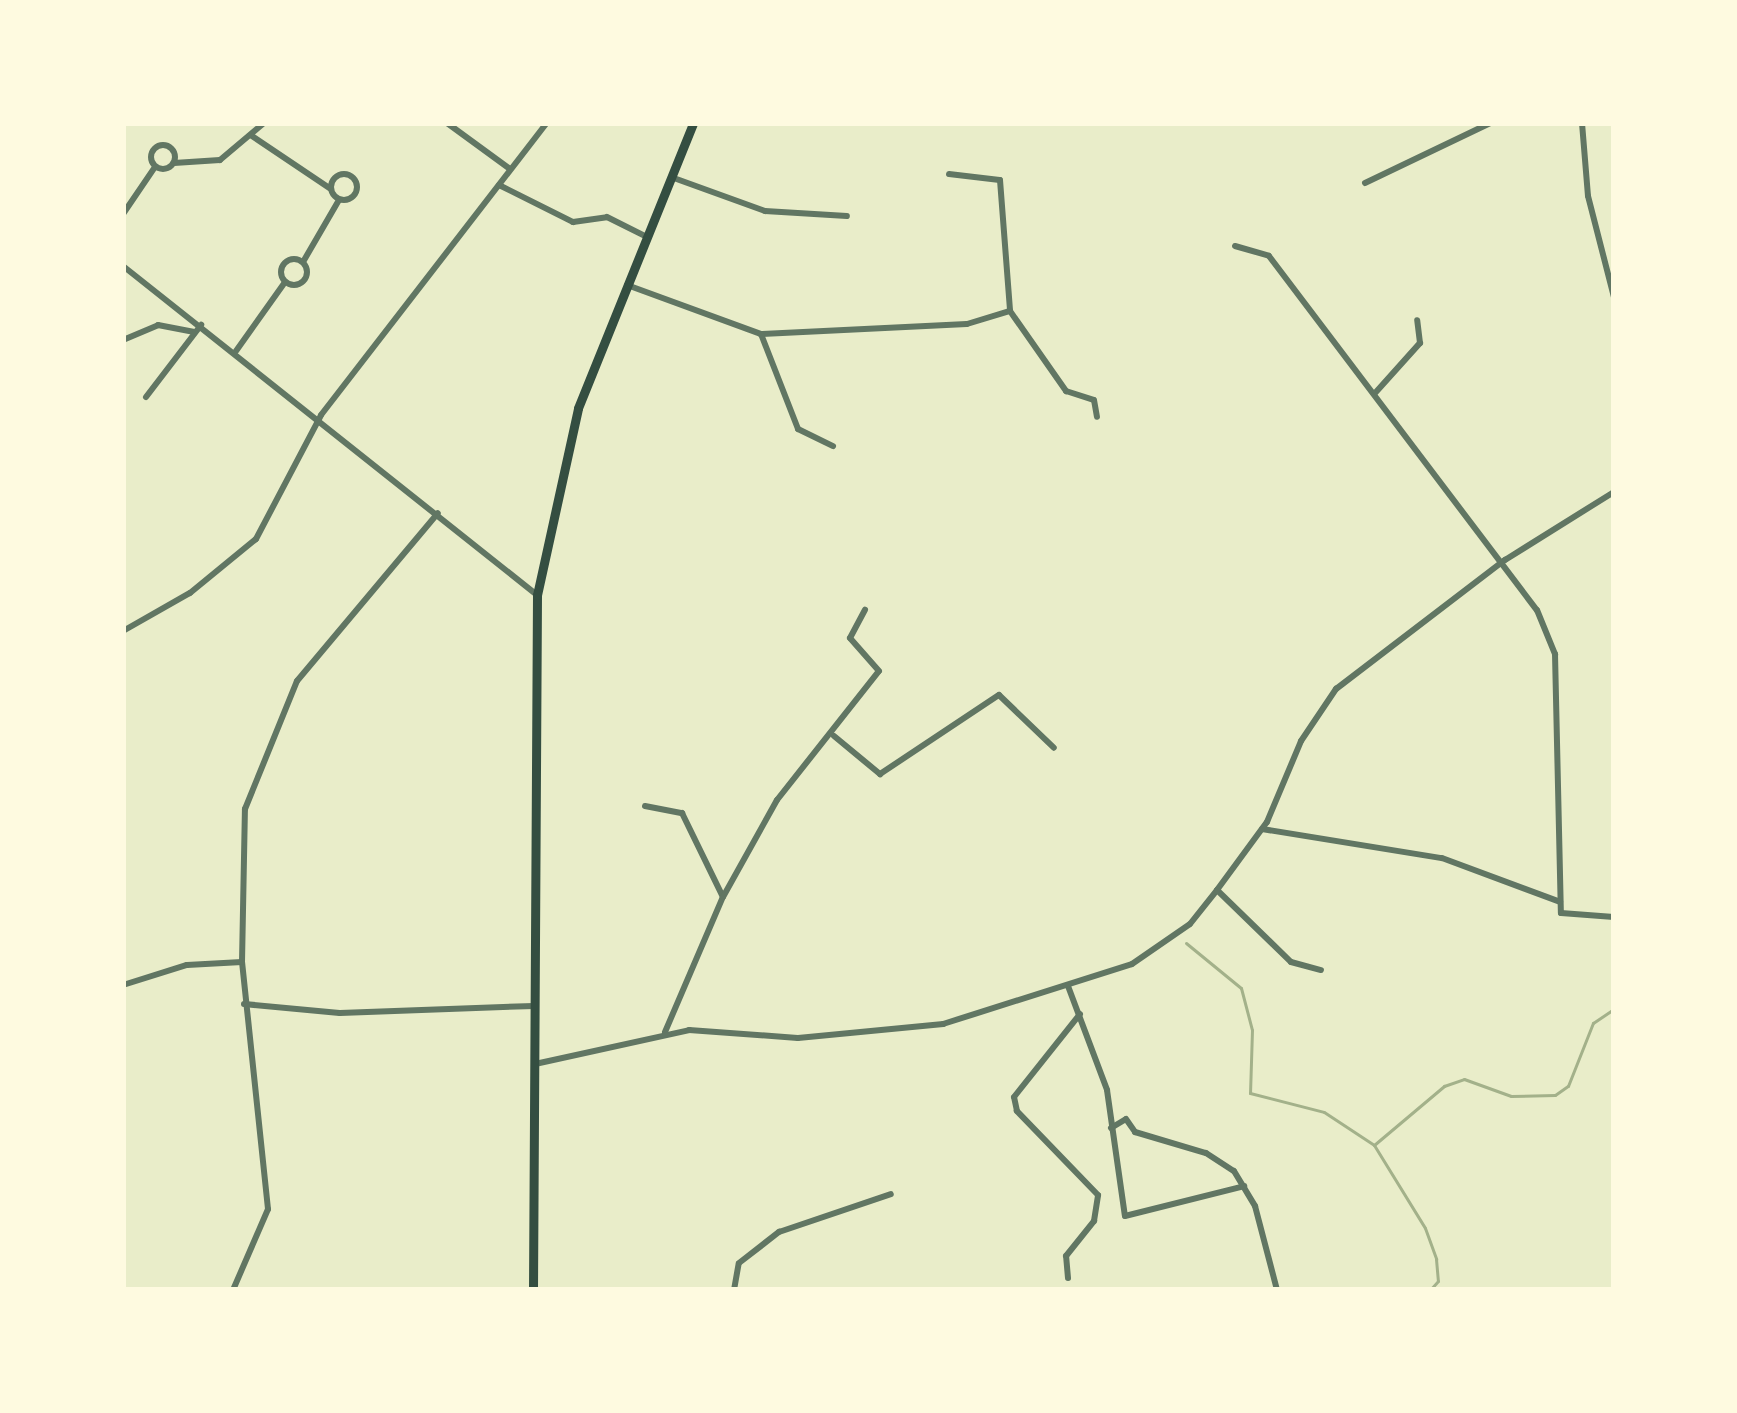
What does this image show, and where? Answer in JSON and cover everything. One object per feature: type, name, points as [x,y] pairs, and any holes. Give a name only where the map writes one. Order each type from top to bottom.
[{"type":"main road","points":[[533,1290],[537,595],[564,454],[693,123]]},
{"type":"street","points":[[123,214],[156,166],[220,160],[264,123]]},
{"type":"street","points":[[447,123],[509,169]]},
{"type":"street","points":[[123,631],[244,552],[321,416],[547,123]]},
{"type":"street","points":[[1365,183],[1490,123]]},
{"type":"street","points":[[1582,123],[1588,196],[1614,297]]},
{"type":"street","points":[[252,136],[331,189],[339,200]]},
{"type":"street","points":[[156,166],[152,155],[163,145],[174,163]]},
{"type":"street","points":[[286,282],[304,281],[303,262],[339,200],[356,194],[353,177],[340,174],[331,189]]},
{"type":"street","points":[[949,174],[1000,180],[1010,311],[1066,391],[1094,400],[1097,417]]},
{"type":"street","points":[[671,177],[752,209],[847,216]]},
{"type":"street","points":[[499,184],[573,222],[607,217],[647,237]]},
{"type":"street","points":[[1235,246],[1269,256],[1504,560],[1555,654],[1561,913],[1614,917]]},
{"type":"street","points":[[236,351],[286,282],[283,265],[303,262]]},
{"type":"street","points":[[123,266],[321,416],[537,595]]},
{"type":"street","points":[[628,285],[761,334],[967,324],[1010,311]]},
{"type":"street","points":[[1376,392],[1420,344],[1417,320]]},
{"type":"street","points":[[123,340],[158,325],[194,332]]},
{"type":"street","points":[[146,397],[201,325]]},
{"type":"street","points":[[761,334],[798,430],[832,446]]},
{"type":"street","points":[[535,1064],[665,1032],[766,1039],[943,1024],[1068,986],[1156,951],[1217,890],[1262,829],[1328,698],[1504,560],[1614,492]]},
{"type":"street","points":[[233,1290],[268,1209],[244,1004],[244,809],[280,712],[297,681],[438,514]]},
{"type":"street","points":[[665,1032],[723,897],[777,800],[834,736],[878,671],[850,638],[865,610]]},
{"type":"street","points":[[834,736],[880,774],[999,694],[1054,748]]},
{"type":"street","points":[[645,806],[682,813],[723,897]]},
{"type":"street","points":[[1262,829],[1442,858],[1560,902]]},
{"type":"street","points":[[1217,890],[1291,962],[1321,970]]},
{"type":"street","points":[[123,985],[187,965],[242,962]]},
{"type":"street","points":[[1068,986],[1107,1090],[1119,1206],[1130,1218],[1244,1186]]},
{"type":"street","points":[[244,1004],[340,1013],[534,1006]]},
{"type":"street","points":[[1068,1278],[1066,1256],[1094,1221],[1098,1195],[1017,1112],[1014,1097],[1080,1014]]},
{"type":"street","points":[[1109,1131],[1126,1119],[1135,1132],[1206,1153],[1244,1186],[1277,1290]]},
{"type":"street","points":[[734,1290],[739,1263],[778,1232],[891,1194]]},
{"type":"waterway","points":[[1186,943],[1241,988],[1252,1030],[1250,1093],[1324,1112],[1374,1145],[1425,1228],[1438,1281],[1430,1290]]},
{"type":"waterway","points":[[1374,1145],[1444,1086],[1464,1079],[1511,1096],[1555,1095],[1568,1086],[1593,1023],[1614,1009]]}]
